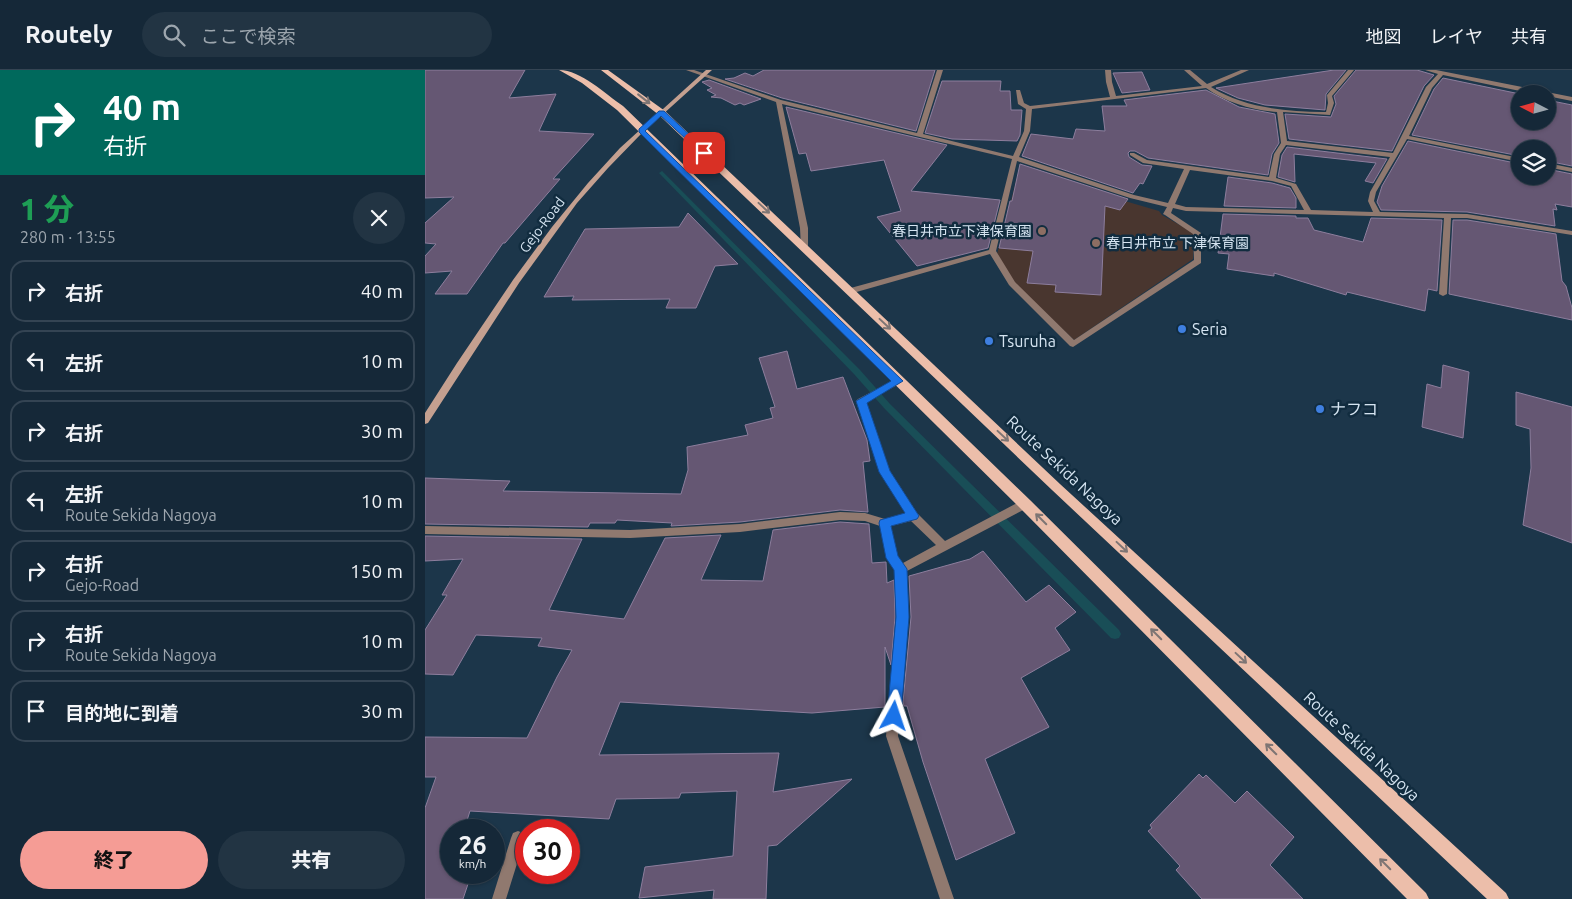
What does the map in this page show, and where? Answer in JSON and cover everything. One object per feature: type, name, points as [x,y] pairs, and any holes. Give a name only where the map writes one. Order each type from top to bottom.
[{"type":"main road","points":[[562,70],[584,82],[620,108],[641,131],[1025,504],[1420,899]]},
{"type":"main road","name":"Route Sekida Nagoya","points":[[605,70],[661,113],[1500,899]]},
{"type":"street","points":[[689,70],[706,73],[779,102],[1015,158],[1133,197],[1186,209],[1467,216],[1572,233]]},
{"type":"street","points":[[919,136],[940,70]]},
{"type":"street","points":[[1108,70],[1114,99]]},
{"type":"street","points":[[1187,70],[1205,87],[1229,101],[1280,112],[1289,110],[1328,114],[1331,102],[1329,96],[1351,70]]},
{"type":"street","points":[[1018,91],[1021,104],[1029,108],[1205,87],[1247,70]]},
{"type":"street","points":[[1427,70],[1511,87]]},
{"type":"street","name":"Gejo-Road","points":[[425,421],[494,311],[576,201],[641,131],[706,73]]},
{"type":"street","points":[[1378,214],[1371,201],[1373,192],[1393,154],[1405,137],[1429,87],[1442,73]]},
{"type":"street","points":[[1556,96],[1572,99]]},
{"type":"street","points":[[779,102],[804,228],[804,246]]},
{"type":"street","points":[[1029,108],[1027,131],[1015,158],[992,251],[1012,283],[1073,344],[1198,261],[1197,233],[1167,214],[1187,169]]},
{"type":"street","points":[[1272,179],[1277,154],[1284,143],[1280,112]]},
{"type":"street","points":[[1405,137],[1511,158]]},
{"type":"street","points":[[1284,143],[1393,154]]},
{"type":"street","points":[[1132,154],[1145,162],[1272,179],[1294,185],[1309,212]]},
{"type":"street","points":[[1556,167],[1572,170]]},
{"type":"street","points":[[1443,294],[1448,215]]},
{"type":"street","points":[[850,291],[992,251]]},
{"type":"street","points":[[898,381],[861,401],[885,472],[913,516],[944,546]]},
{"type":"street","points":[[901,569],[1025,504]]},
{"type":"street","points":[[425,530],[630,534],[740,528],[840,516],[865,517],[885,523],[913,516]]},
{"type":"street","points":[[885,523],[892,558],[901,569],[903,617],[892,736],[947,899]]},
{"type":"street","points":[[499,899],[515,848]]},
{"type":"shaded area","name":"春日井市立 下津保育園","points":[[1020,166],[1101,194],[1159,211],[1162,215],[1194,233],[1193,259],[1074,340],[1016,285],[997,254]]},
{"type":"building","points":[[425,70],[525,70],[509,98],[556,94],[539,131],[594,134],[553,179],[560,179],[503,243],[467,294],[435,294],[452,271],[425,273],[425,256],[436,244],[425,243],[425,223],[454,197],[425,198]]},
{"type":"building","points":[[764,70],[935,70],[916,131],[782,98],[725,79],[734,78],[745,73],[753,76]]},
{"type":"building","points":[[1334,70],[1346,70],[1326,94],[1325,110],[1265,105],[1238,98],[1216,88]]},
{"type":"building","points":[[1356,70],[1417,70],[1434,75],[1424,86],[1392,151],[1289,139],[1285,114],[1331,117],[1336,104],[1334,96]]},
{"type":"building","points":[[1142,72],[1150,90],[1122,93],[1113,73]]},
{"type":"building","points":[[1443,78],[1511,92],[1511,130],[1556,130],[1556,102],[1572,105],[1572,166],[1556,163],[1556,140],[1511,140],[1511,154],[1412,135],[1434,89]]},
{"type":"building","points":[[709,80],[761,99],[744,105],[740,103],[735,105],[721,98],[711,97],[716,95],[707,90],[712,88],[702,82]]},
{"type":"building","points":[[942,81],[1001,81],[1000,91],[1010,91],[1011,110],[1022,110],[1020,135],[1017,141],[952,139],[925,133]]},
{"type":"building","points":[[1206,90],[1239,107],[1275,114],[1279,143],[1272,154],[1268,175],[1148,158],[1135,151],[1130,151],[1128,153],[1129,157],[1142,165],[1152,166],[1143,184],[1140,183],[1133,193],[1022,156],[1031,134],[1073,139],[1076,129],[1105,131],[1102,106],[1127,106],[1124,100]]},
{"type":"building","points":[[786,107],[947,145],[911,191],[1000,200],[988,248],[917,266],[877,217],[901,211],[884,160],[811,171],[806,153],[799,154]]},
{"type":"building","points":[[1408,141],[1511,162],[1511,185],[1556,185],[1556,171],[1572,174],[1572,207],[1555,204],[1557,210],[1553,209],[1555,226],[1467,212],[1381,210],[1377,202],[1382,186]]},
{"type":"building","points":[[1287,147],[1387,159],[1373,183],[1365,181],[1376,163],[1294,154],[1295,182],[1278,177],[1282,155]]},
{"type":"building","points":[[1020,164],[1128,199],[1120,210],[1105,206],[1101,295],[1055,292],[1056,285],[1027,283],[1033,251],[999,248]]},
{"type":"building","points":[[1228,177],[1272,183],[1290,188],[1296,198],[1296,208],[1224,206]]},
{"type":"building","points":[[688,213],[738,264],[715,266],[696,308],[666,308],[670,299],[572,300],[574,296],[544,297],[585,229],[679,227]]},
{"type":"building","points":[[1223,214],[1308,218],[1314,230],[1363,242],[1371,218],[1442,220],[1437,291],[1428,289],[1425,311],[1347,292],[1346,295],[1274,273],[1274,276],[1227,269],[1229,254],[1218,253]]},
{"type":"building","points":[[1453,220],[1467,220],[1556,234],[1562,281],[1566,286],[1572,308],[1572,320],[1449,294]]},
{"type":"building","points":[[787,351],[797,389],[843,377],[867,440],[870,461],[863,462],[868,512],[840,510],[740,522],[671,526],[672,523],[617,520],[615,523],[590,523],[588,527],[425,524],[425,478],[510,481],[503,491],[681,494],[688,470],[687,447],[748,435],[745,425],[773,418],[770,408],[775,407],[759,358]]},
{"type":"building","points":[[1443,365],[1469,372],[1463,438],[1422,427],[1427,384],[1441,388]]},
{"type":"building","points":[[1516,392],[1572,407],[1572,543],[1523,525],[1531,468],[1530,429],[1516,425]]},
{"type":"building","points":[[840,522],[869,524],[872,563],[886,562],[887,583],[894,580],[895,617],[891,665],[885,647],[885,707],[812,713],[620,702],[599,755],[779,753],[773,792],[852,779],[777,845],[768,846],[766,899],[713,899],[714,890],[639,898],[645,867],[733,856],[737,791],[681,793],[679,798],[616,799],[609,819],[470,811],[467,819],[440,819],[440,884],[468,884],[463,899],[425,899],[425,808],[436,777],[425,777],[425,737],[527,738],[572,650],[538,646],[542,638],[476,635],[453,675],[425,674],[425,630],[447,595],[442,595],[463,559],[425,561],[425,536],[582,539],[549,610],[624,619],[665,538],[721,535],[701,580],[763,581],[773,530]]},
{"type":"building","points":[[983,551],[1026,602],[1049,585],[1076,612],[1055,628],[1070,650],[1021,678],[1049,727],[985,759],[1015,833],[956,860],[923,762],[907,706],[904,706],[903,702],[911,617],[909,576],[970,559]]},
{"type":"building","points":[[1199,774],[1203,778],[1206,775],[1235,803],[1247,791],[1294,837],[1270,865],[1303,899],[1202,899],[1176,870],[1180,866],[1148,831],[1152,828],[1150,825]]},
{"type":"waterway","points":[[662,173],[857,372],[887,406],[1115,634]]},
{"type":"place","name":"春日井市立下津保育園","points":[[1042,231]]},
{"type":"place","name":"春日井市立 下津保育園","points":[[1096,243]]},
{"type":"place","name":"Seria","points":[[1182,329]]},
{"type":"place","name":"Tsuruha","points":[[989,341]]},
{"type":"place","name":"ナフコ","points":[[1320,409]]},
{"type":"route","points":[[704,153],[661,113],[641,131],[898,381],[861,401],[885,472],[913,516],[885,523],[892,558],[901,569],[903,617],[894,716]]}]
